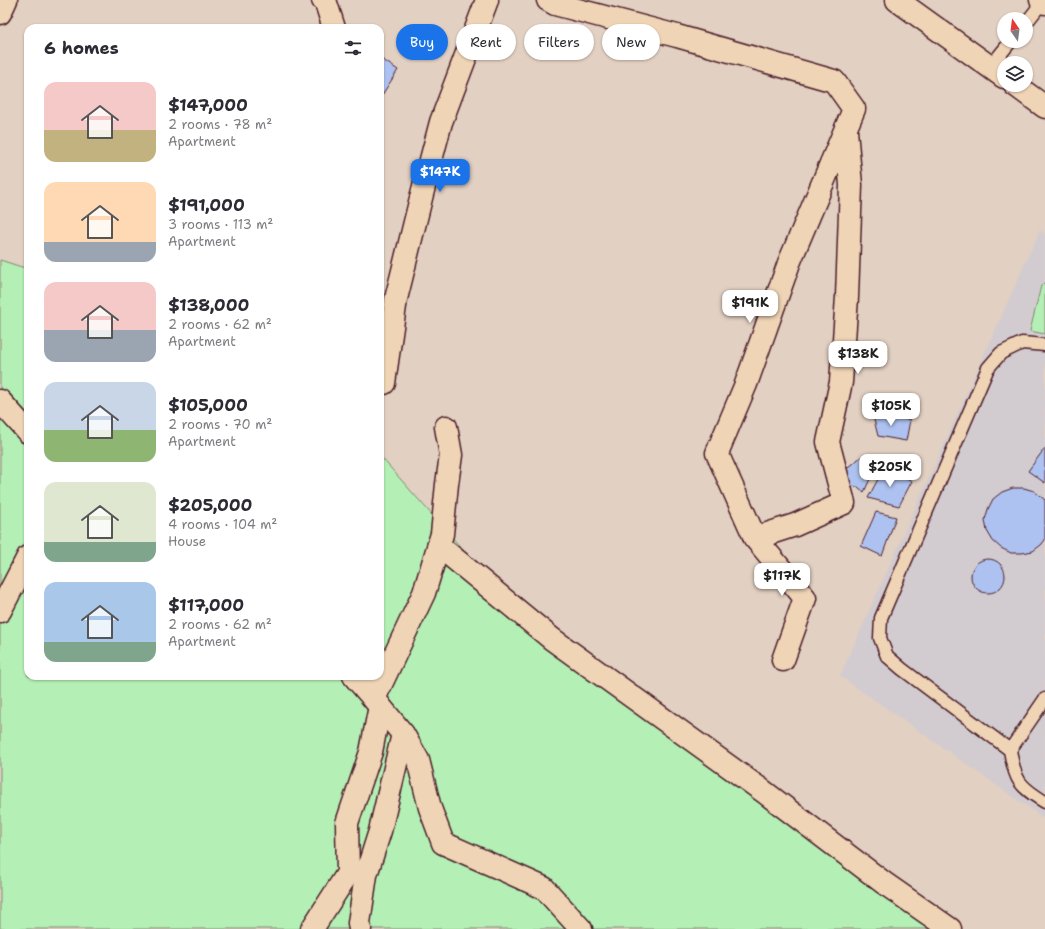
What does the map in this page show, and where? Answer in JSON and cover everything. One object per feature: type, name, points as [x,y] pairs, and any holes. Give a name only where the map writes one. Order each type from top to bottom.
[{"type":"main road","points":[[0,13],[6,0]]},
{"type":"main road","points":[[323,0],[326,3],[333,24]]},
{"type":"main road","points":[[384,383],[396,299],[441,122],[487,0]]},
{"type":"main road","points":[[548,0],[555,4],[677,36],[834,81],[854,109],[790,263],[746,384],[717,453],[755,538],[805,598],[782,660]]},
{"type":"main road","points":[[897,0],[997,72]]},
{"type":"main road","points":[[1025,92],[1045,107]]},
{"type":"main road","points":[[755,538],[795,525],[844,503],[828,442],[841,382],[847,297],[851,185],[846,129]]},
{"type":"main road","points":[[0,401],[24,428]]},
{"type":"main road","points":[[384,678],[424,593],[442,534],[451,455],[446,427]]},
{"type":"main road","points":[[439,546],[552,638],[763,791],[884,883],[950,929]]},
{"type":"main road","points":[[0,611],[24,565]]},
{"type":"main road","points":[[312,929],[348,873],[347,823],[371,752],[380,706],[357,680]]},
{"type":"main road","points":[[374,699],[383,680]]},
{"type":"main road","points":[[374,699],[403,734],[418,760],[430,808],[443,843],[544,888],[581,929]]},
{"type":"main road","points":[[360,929],[359,923],[366,875],[380,831],[403,734]]},
{"type":"lane","points":[[1033,14],[1043,1]]},
{"type":"lane","points":[[1045,345],[1022,343],[1001,352],[988,368],[881,618],[880,638],[887,656],[902,669],[1010,750],[1013,768],[1017,779],[1026,791],[1045,802]]},
{"type":"lane","points":[[1010,750],[1045,699]]},
{"type":"shaded area","points":[[1040,230],[1045,234],[1045,819],[840,676]]},
{"type":"green space","points":[[0,260],[24,268],[24,680],[384,680],[384,461],[556,655],[936,929],[0,929]]},
{"type":"green space","points":[[1045,282],[1045,334],[1030,331],[1041,286]]},
{"type":"building","points":[[384,61],[398,70],[384,92]]},
{"type":"building","points":[[872,412],[910,420],[906,441],[878,436]]},
{"type":"building","points":[[1045,448],[1045,483],[1028,471]]},
{"type":"building","points":[[861,457],[876,466],[864,492],[858,487],[846,485],[844,470]]},
{"type":"building","points":[[885,466],[912,481],[899,506],[868,498]]},
{"type":"building","points":[[1013,488],[1024,488],[1034,491],[1045,500],[1045,540],[1033,551],[1011,553],[1001,548],[993,541],[987,531],[985,520],[993,499],[1002,492]]},
{"type":"building","points":[[876,512],[896,517],[882,556],[861,546]]},
{"type":"building","points":[[985,559],[991,559],[995,560],[1002,566],[1005,576],[1004,583],[998,590],[991,593],[985,593],[981,592],[974,586],[971,579],[971,573],[972,569],[978,562]]}]
